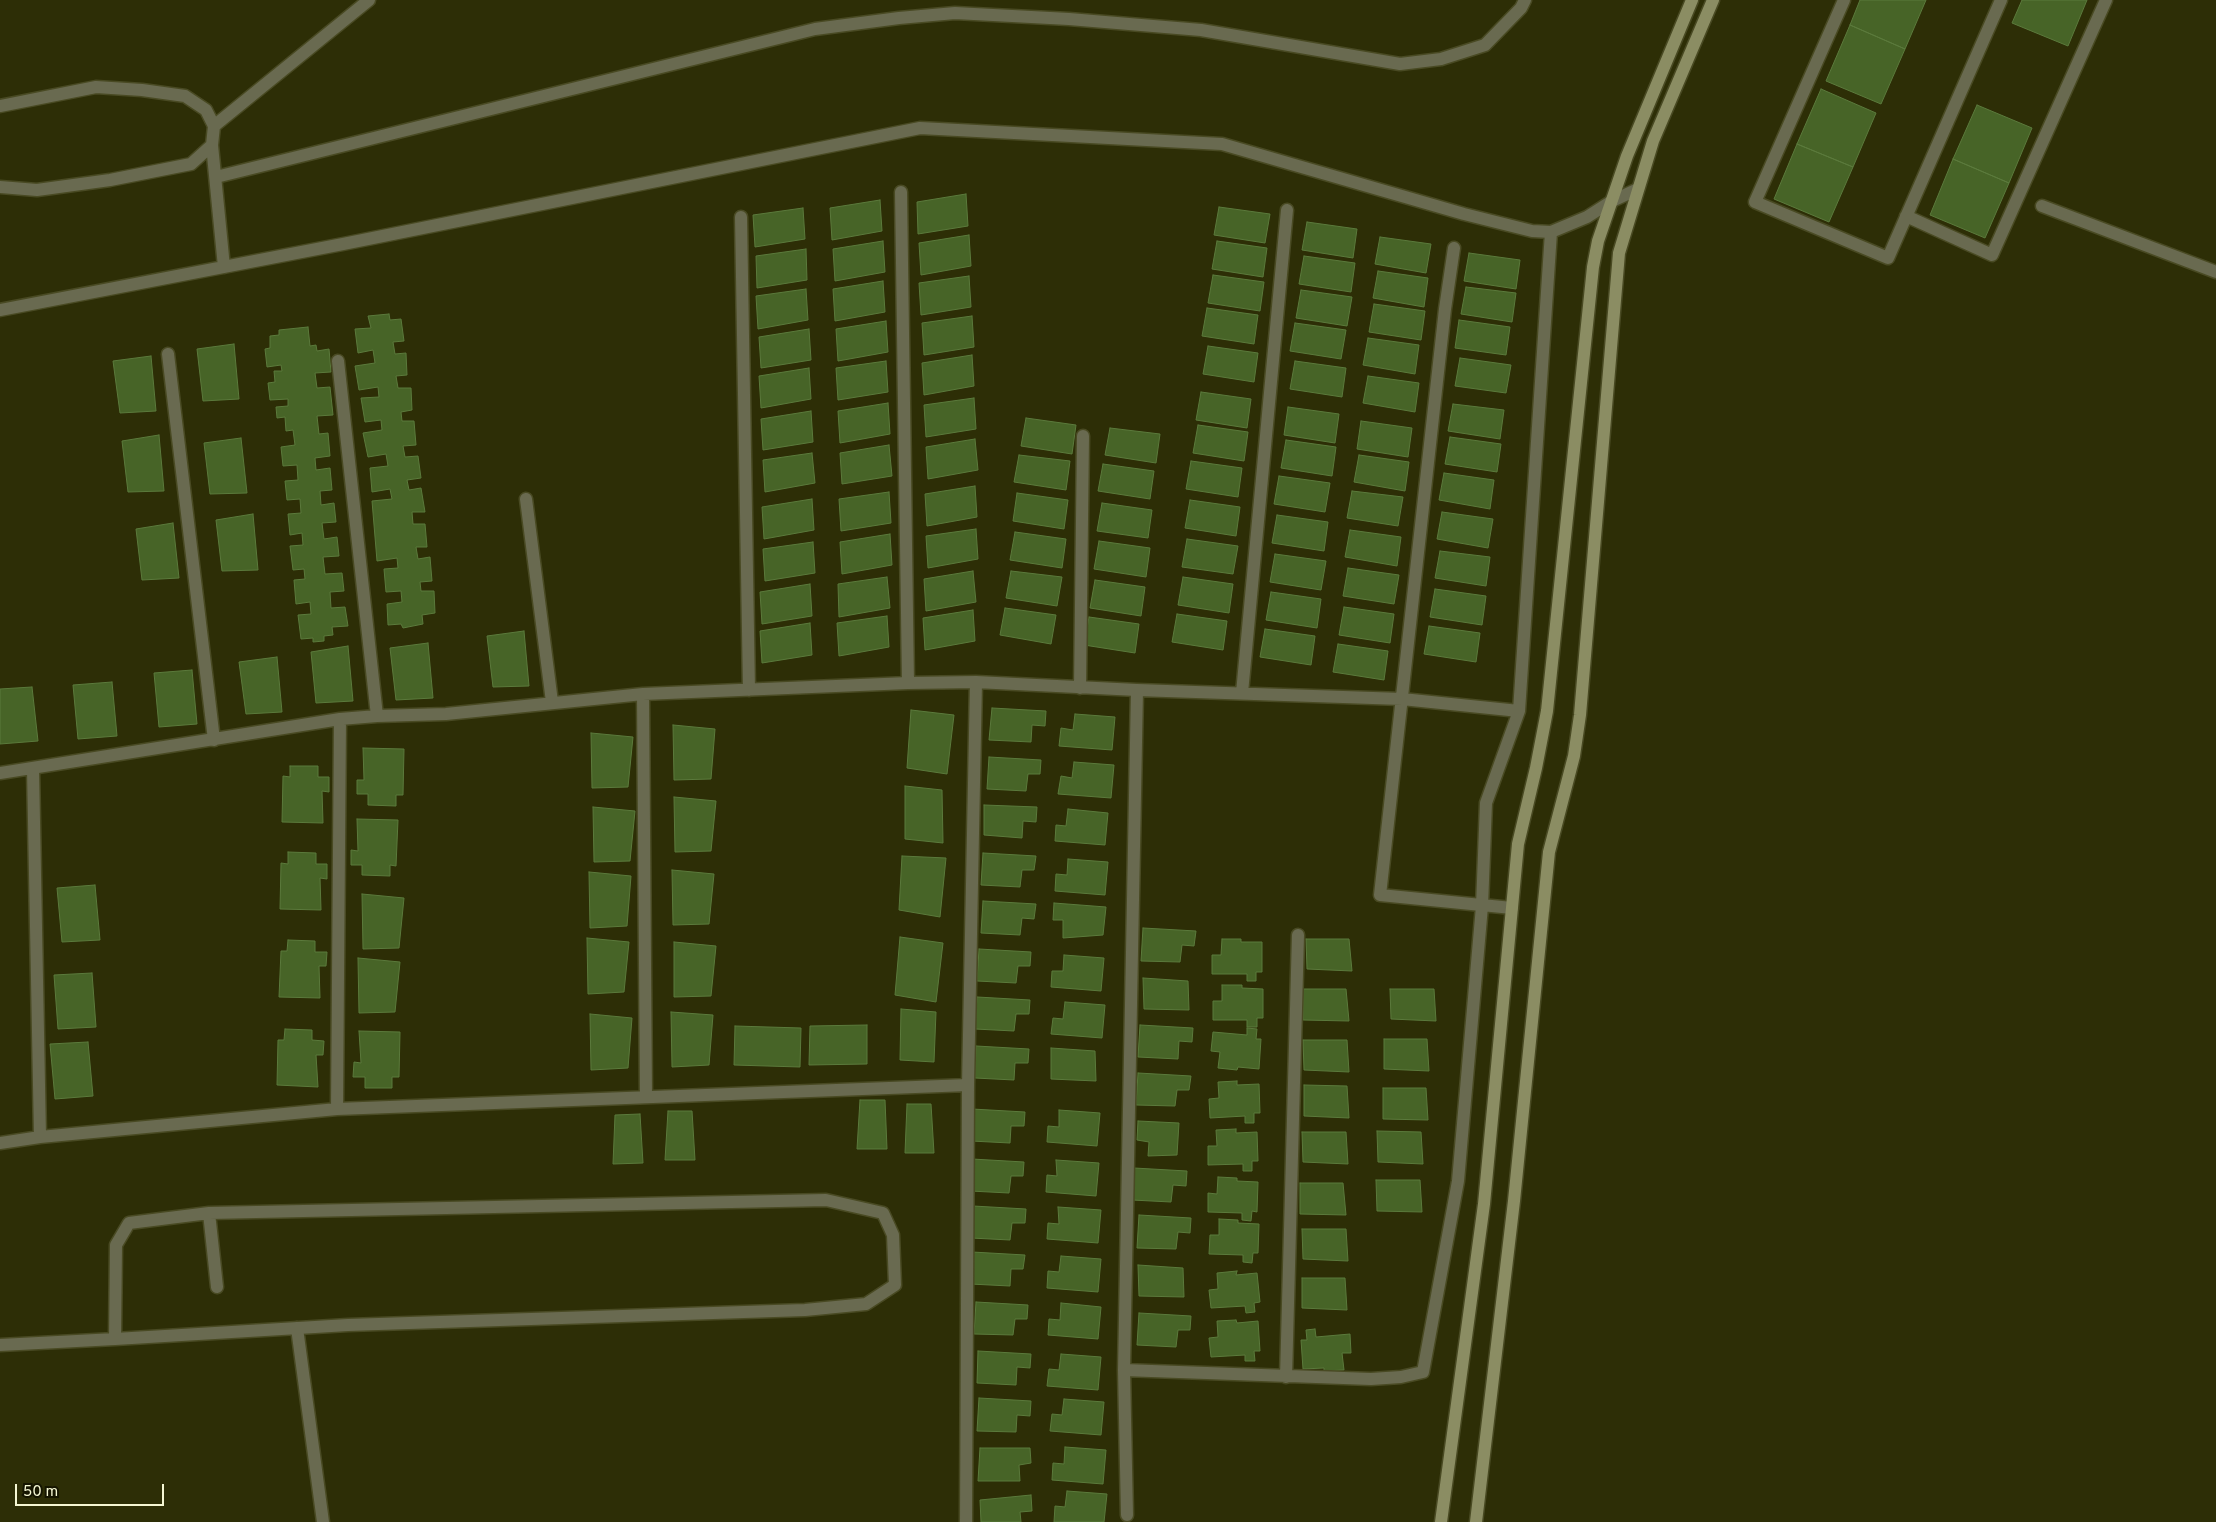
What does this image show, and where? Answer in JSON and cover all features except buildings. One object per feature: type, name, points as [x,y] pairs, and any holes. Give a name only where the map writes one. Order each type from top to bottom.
[{"type":"street","points":[[214,126],[369,0]]},
{"type":"street","points":[[216,177],[815,29],[955,13],[1069,19],[1192,29],[1400,64],[1440,58],[1485,45],[1521,8],[1525,0]]},
{"type":"street","points":[[1441,1522],[1484,1204],[1518,844],[1546,719],[1593,267],[1598,242],[1627,156],[1692,0]]},
{"type":"street","points":[[1476,1522],[1514,1201],[1549,852],[1574,756],[1580,715],[1619,253],[1653,141],[1713,0]]},
{"type":"street","points":[[1844,0],[1755,202],[1888,258],[2001,0]]},
{"type":"street","points":[[1906,216],[1992,255],[2106,0]]},
{"type":"street","points":[[0,106],[96,87],[142,90],[185,96],[206,110],[214,126],[212,145],[224,267]]},
{"type":"street","points":[[0,310],[920,128],[1222,144],[1494,222],[1532,231],[1551,232],[1587,216],[1612,201],[1638,189]]},
{"type":"street","points":[[0,187],[37,190],[119,179],[191,164],[212,145]]},
{"type":"street","points":[[900,192],[908,683]]},
{"type":"street","points":[[2042,206],[2216,272]]},
{"type":"street","points":[[1242,693],[1287,210]]},
{"type":"street","points":[[741,217],[749,690]]},
{"type":"street","points":[[1124,1370],[1371,1379],[1401,1377],[1423,1372],[1458,1181],[1482,906],[1486,803],[1519,711],[1551,232]]},
{"type":"street","points":[[1454,248],[1444,309],[1380,895],[1512,908]]},
{"type":"street","points":[[168,354],[214,740]]},
{"type":"street","points":[[338,361],[377,716]]},
{"type":"street","points":[[1080,688],[1084,436]]},
{"type":"street","points":[[526,499],[552,702]]},
{"type":"street","points":[[966,1522],[968,1085],[976,682]]},
{"type":"street","points":[[0,773],[340,719],[446,714],[643,694],[908,683],[976,682],[1080,688],[1402,700],[1519,711]]},
{"type":"street","points":[[1127,1515],[1124,1370],[1137,690]]},
{"type":"street","points":[[643,694],[646,1097]]},
{"type":"street","points":[[337,1109],[340,719]]},
{"type":"street","points":[[33,769],[40,1137]]},
{"type":"street","points":[[1286,1377],[1298,935]]},
{"type":"street","points":[[0,1143],[40,1137],[337,1109],[968,1085]]},
{"type":"street","points":[[0,1344],[115,1339],[297,1328],[805,1310],[866,1304],[895,1285],[893,1235],[883,1212],[826,1200],[209,1212],[129,1222],[116,1245],[115,1339]]},
{"type":"street","points":[[209,1212],[217,1287]]},
{"type":"street","points":[[297,1328],[323,1522]]}]
